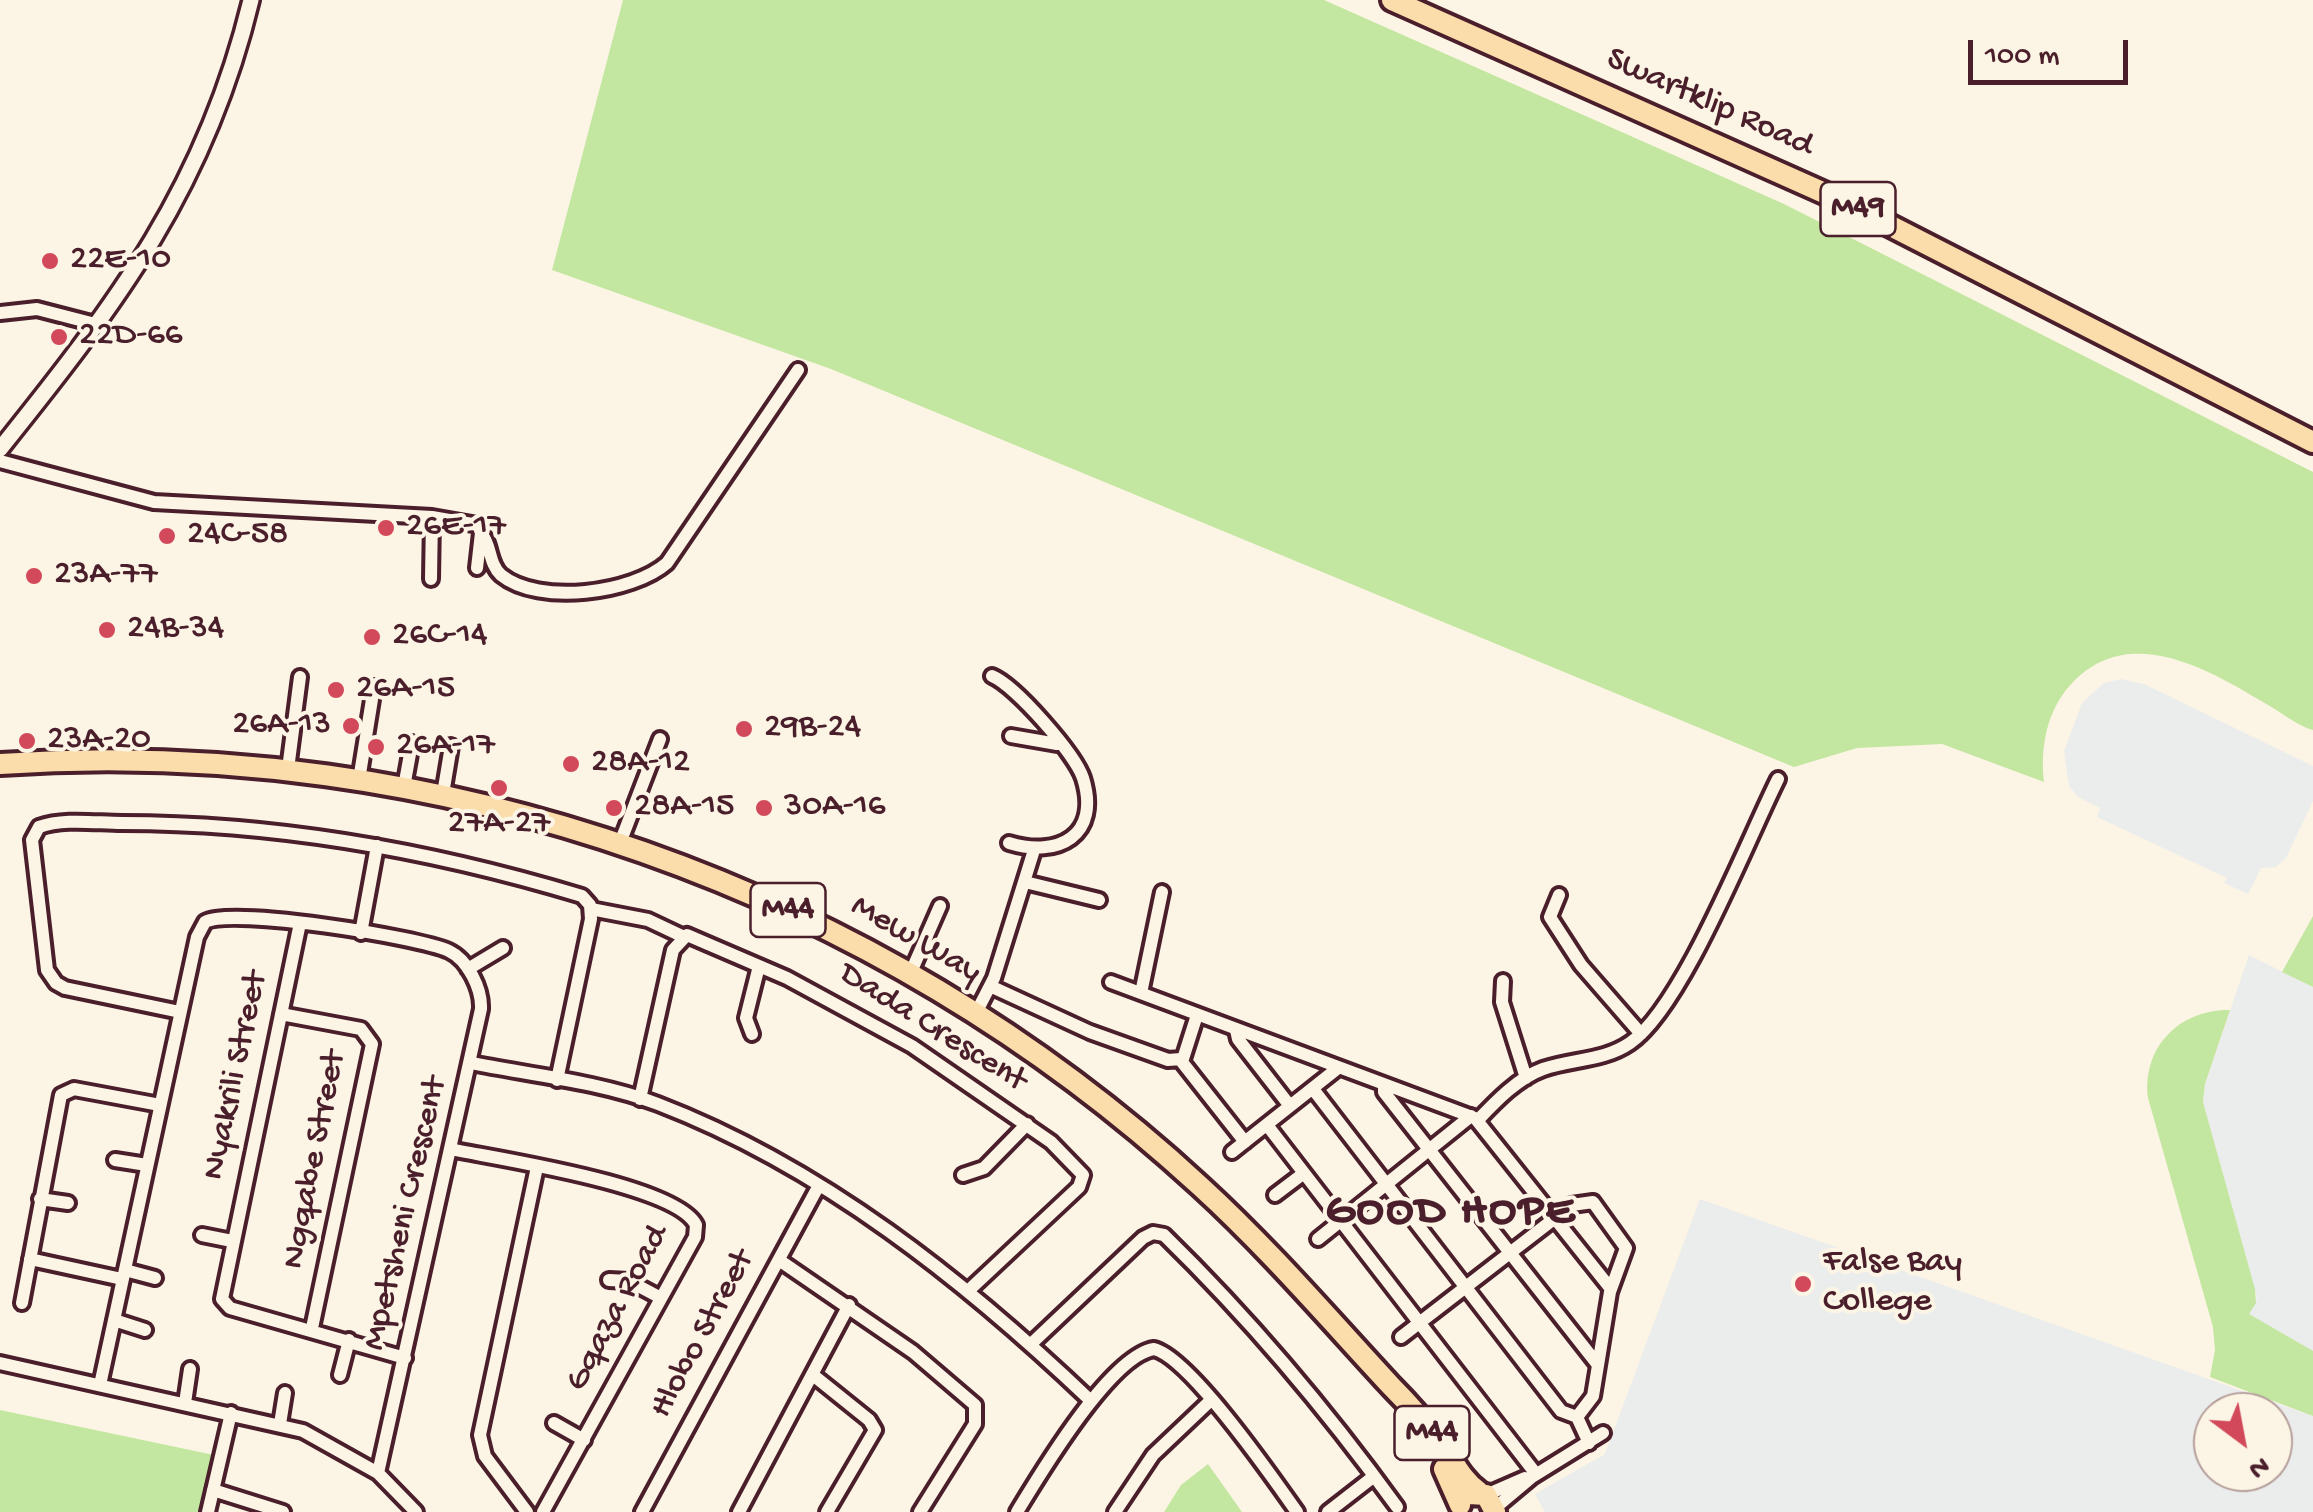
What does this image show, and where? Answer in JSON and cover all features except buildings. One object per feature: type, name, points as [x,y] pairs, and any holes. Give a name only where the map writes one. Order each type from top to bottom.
[{"type":"main road","name":"Swartklip Road","points":[[1392,0],[1840,200],[2313,442]]},
{"type":"main road","name":"Mew Way","points":[[0,764],[194,760],[288,769],[442,794],[620,843],[791,911],[910,972],[976,1013],[1076,1082],[1176,1164],[1258,1242],[1489,1502]]},
{"type":"main road","name":"Mew Way","points":[[1380,1378],[1454,1484],[1460,1508]]},
{"type":"main road","name":"Mew Way","points":[[1460,1508],[1467,1495],[1489,1502]]},
{"type":"street","points":[[0,448],[99,325],[148,254],[216,114],[250,0]]},
{"type":"street","points":[[0,313],[37,310],[99,325]]},
{"type":"street","points":[[0,460],[154,502],[473,521],[496,569],[523,584],[586,592],[642,580],[667,563],[798,370]]},
{"type":"street","points":[[430,579],[432,517]]},
{"type":"street","points":[[477,568],[481,533]]},
{"type":"street","points":[[992,676],[1006,682],[1038,715],[1082,775],[1086,811],[1074,836],[1052,848],[1034,850],[1009,842]]},
{"type":"street","points":[[288,769],[300,677]]},
{"type":"street","points":[[359,780],[374,687]]},
{"type":"street","points":[[1012,736],[1058,744]]},
{"type":"street","points":[[620,843],[660,738]]},
{"type":"street","points":[[404,787],[412,742]]},
{"type":"street","points":[[442,794],[451,746]]},
{"type":"street","points":[[1318,1239],[1526,1078],[1545,1068],[1614,1053],[1656,1020],[1714,915],[1778,779]]},
{"type":"street","name":"Dada Crescent","points":[[180,1012],[65,988],[53,980],[47,970],[32,840],[39,828],[70,823],[199,826],[377,846],[582,896],[591,909],[648,920],[684,936],[695,936],[912,1046],[1027,1124],[1078,1165],[1084,1180],[968,1290]]},
{"type":"street","points":[[361,932],[377,846]]},
{"type":"street","points":[[976,1013],[990,986],[1034,850]]},
{"type":"street","points":[[1026,882],[1099,900]]},
{"type":"street","points":[[1141,993],[1162,892]]},
{"type":"street","points":[[1559,895],[1550,917],[1581,965],[1641,1034]]},
{"type":"street","points":[[910,972],[940,906]]},
{"type":"street","points":[[556,1080],[591,909]]},
{"type":"street","points":[[100,1385],[180,1012],[198,934],[205,922],[225,916],[361,932],[448,951],[468,969],[503,948]]},
{"type":"street","name":"Nyakrili Street","points":[[300,923],[222,1286],[225,1304],[405,1358]]},
{"type":"street","points":[[640,1099],[673,950],[684,936]]},
{"type":"street","points":[[752,1034],[746,1018],[759,966]]},
{"type":"street","name":"Mpetsheni Crescent","points":[[378,1473],[482,1004],[468,969]]},
{"type":"street","points":[[1111,982],[1474,1118],[1610,1289]]},
{"type":"street","points":[[1503,982],[1502,1002],[1526,1078]]},
{"type":"street","points":[[990,986],[1090,1032],[1168,1060],[1181,1058]]},
{"type":"street","name":"Ngqabe Street","points":[[281,1014],[361,1029],[372,1044],[312,1328]]},
{"type":"street","points":[[1181,1058],[1197,1015]]},
{"type":"street","points":[[1236,1030],[1238,1039],[1290,1106]]},
{"type":"street","points":[[1181,1058],[1244,1142]]},
{"type":"street","points":[[471,1062],[640,1099],[690,1118],[818,1187],[968,1290],[1091,1400]]},
{"type":"street","points":[[1232,1152],[1338,1068]]},
{"type":"street","points":[[1384,1085],[1384,1092],[1598,1365]]},
{"type":"street","points":[[1312,1088],[1561,1411],[1577,1418],[1588,1442]]},
{"type":"street","points":[[22,1303],[57,1103],[63,1093],[74,1089],[160,1106]]},
{"type":"street","points":[[963,1174],[984,1168],[1027,1124]]},
{"type":"street","points":[[1267,1125],[1534,1476]]},
{"type":"street","name":"Gqaza Road","points":[[450,1149],[626,1187],[692,1217],[695,1237],[544,1512]]},
{"type":"street","points":[[116,1160],[147,1165]]},
{"type":"street","points":[[527,1512],[486,1456],[480,1435],[537,1167]]},
{"type":"street","points":[[1275,1196],[1304,1173]]},
{"type":"street","name":"Hlobo Street","points":[[642,1512],[818,1187]]},
{"type":"street","points":[[40,1198],[68,1204]]},
{"type":"street","points":[[1401,1337],[1554,1218],[1578,1202],[1596,1203],[1625,1243],[1610,1289],[1592,1399],[1577,1418]]},
{"type":"street","points":[[1031,1344],[1143,1238],[1158,1233],[1237,1307],[1314,1395],[1397,1508]]},
{"type":"street","points":[[202,1235],[232,1241]]},
{"type":"street","points":[[30,1259],[154,1278]]},
{"type":"street","points":[[778,1260],[913,1352],[976,1408],[976,1424],[920,1512]]},
{"type":"street","points":[[609,1280],[629,1281],[661,1298]]},
{"type":"street","points":[[738,1512],[849,1305]]},
{"type":"street","points":[[114,1320],[144,1330]]},
{"type":"street","points":[[340,1375],[348,1340]]},
{"type":"street","points":[[1016,1512],[1091,1400],[1136,1357],[1154,1349],[1170,1358],[1210,1401],[1297,1512]]},
{"type":"street","points":[[0,1363],[230,1412],[324,1439],[378,1473],[416,1512]]},
{"type":"street","points":[[185,1403],[190,1369]]},
{"type":"street","points":[[813,1374],[869,1420],[876,1434],[828,1512]]},
{"type":"street","points":[[280,1424],[285,1393]]},
{"type":"street","points":[[1115,1512],[1153,1454],[1210,1401]]},
{"type":"street","points":[[208,1512],[230,1412]]},
{"type":"street","name":"Gqaza Road","points":[[554,1423],[584,1440]]},
{"type":"street","points":[[1489,1502],[1603,1433]]},
{"type":"street","points":[[1328,1512],[1374,1477]]},
{"type":"street","points":[[213,1490],[283,1512]]},
{"type":"shaded area","points":[[2121,679],[2144,684],[2313,766],[2313,801],[2286,858],[2276,867],[2261,868],[2248,894],[2224,883],[2227,878],[2097,817],[2100,808],[2078,797],[2069,786],[2064,751],[2082,703],[2104,683]]},
{"type":"shaded area","points":[[2249,955],[2313,987],[2313,1351],[2248,1314],[2257,1297],[2203,1102],[2205,1084]]},
{"type":"shaded area","name":"False Bay College","points":[[1700,1199],[2245,1392],[2193,1392],[2193,1492],[2293,1492],[2293,1409],[2313,1416],[2313,1512],[1545,1512],[1535,1494],[1605,1454]]},
{"type":"green space","points":[[623,0],[1324,0],[1784,204],[2313,472],[2313,730],[2197,667],[2145,654],[2120,656],[2096,664],[2064,693],[2051,716],[2045,742],[2044,782],[1942,744],[1857,748],[1794,767],[831,369],[552,270]]},
{"type":"green space","points":[[2313,916],[2313,987],[2282,972]]},
{"type":"green space","points":[[2230,1010],[2205,1084],[2203,1102],[2255,1289],[2256,1303],[2249,1314],[2313,1351],[2313,1416],[2293,1408],[2293,1392],[2250,1392],[2210,1377],[2215,1350],[2213,1327],[2148,1098],[2148,1080],[2158,1047],[2168,1035],[2180,1024],[2212,1011]]},
{"type":"green space","points":[[0,1410],[214,1455],[200,1512],[0,1512]]},
{"type":"green space","points":[[1208,1464],[1242,1512],[1164,1512],[1181,1485]]},
{"type":"place","name":"22E-10","points":[[50,261]]},
{"type":"place","name":"22D-66","points":[[59,337]]},
{"type":"place","name":"26E-17","points":[[386,528]]},
{"type":"place","name":"24C-58","points":[[167,536]]},
{"type":"place","name":"23A-77","points":[[34,576]]},
{"type":"place","name":"24B-34","points":[[107,630]]},
{"type":"place","name":"26C-14","points":[[372,637]]},
{"type":"place","name":"26A-15","points":[[336,690]]},
{"type":"place","name":"26A-13","points":[[351,726]]},
{"type":"place","name":"29B-24","points":[[744,729]]},
{"type":"place","name":"23A-20","points":[[27,741]]},
{"type":"place","name":"26A-17","points":[[376,747]]},
{"type":"place","name":"28A-12","points":[[571,764]]},
{"type":"place","name":"27A-27","points":[[499,788]]},
{"type":"place","name":"28A-15","points":[[614,808]]},
{"type":"place","name":"30A-16","points":[[764,808]]},
{"type":"place","name":"False Bay College","points":[[1803,1284]]},
{"type":"district","name":"GOOD HOPE","points":[[1451,1214]]}]
